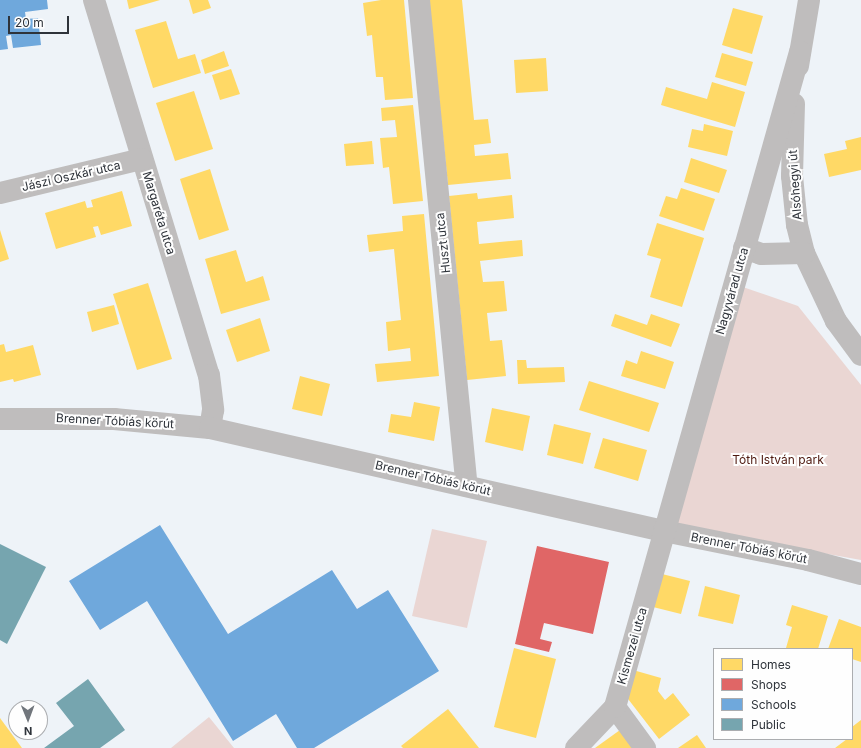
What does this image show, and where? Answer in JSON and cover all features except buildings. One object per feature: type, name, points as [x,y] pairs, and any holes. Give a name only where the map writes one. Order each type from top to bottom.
[{"type":"street","name":"Margaréta utca","points":[[94,0],[209,375],[213,410],[210,428]]},
{"type":"street","name":"Huszt utca","points":[[420,0],[466,486]]},
{"type":"street","name":"Alsóhegyi út","points":[[809,0],[800,52],[792,117],[792,176],[797,225],[804,253],[836,321],[861,355]]},
{"type":"street","name":"Nagyvárad utca","points":[[664,531],[800,52]]},
{"type":"street","name":"Jászi Oszkár utca","points":[[0,193],[142,159]]},
{"type":"street","points":[[744,248],[762,254],[804,253]]},
{"type":"street","name":"Brenner Tóbiás körút","points":[[0,419],[114,419],[210,428],[664,531],[808,560],[861,574]]},
{"type":"street","name":"Kismezei utca","points":[[576,748],[614,707],[664,531]]},
{"type":"street","points":[[614,707],[645,748]]},
{"type":"green space","name":"Tóth István park","points":[[737,285],[798,306],[861,385],[861,560],[676,527]]},
{"type":"green space","points":[[432,529],[487,541],[467,628],[412,616]]},
{"type":"green space","points":[[209,717],[234,748],[171,748]]}]
